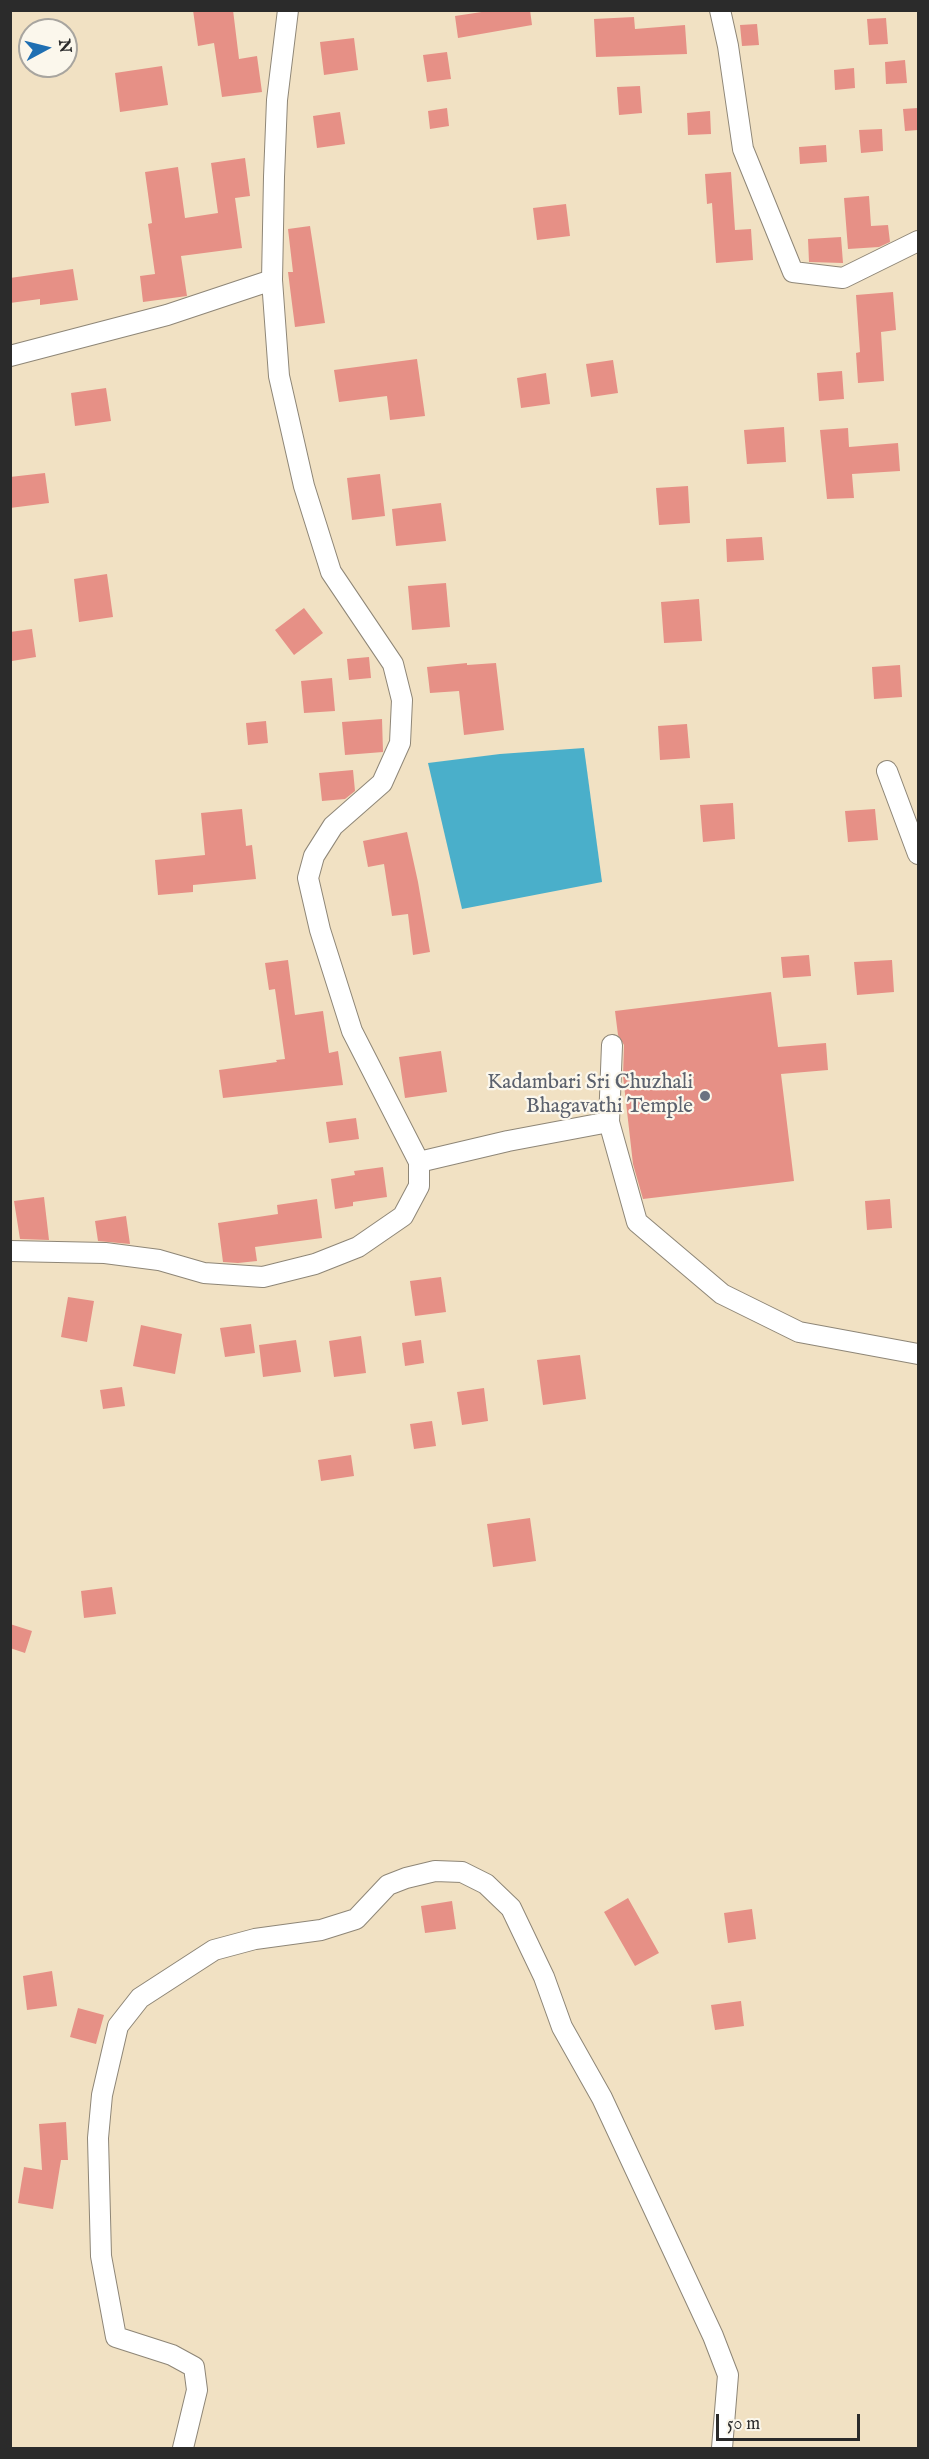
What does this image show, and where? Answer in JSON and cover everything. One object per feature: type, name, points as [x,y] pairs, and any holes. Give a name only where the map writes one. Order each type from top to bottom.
[{"type":"street","points":[[10,1251],[105,1253],[159,1260],[204,1273],[263,1277],[315,1264],[358,1247],[403,1216],[419,1186],[419,1162],[352,1031],[320,930],[308,878],[314,856],[333,826],[382,783],[400,743],[402,700],[393,664],[331,572],[304,486],[279,376],[272,280],[277,99],[288,10]]},
{"type":"street","points":[[720,10],[728,46],[743,149],[793,272],[843,278],[918,241]]},
{"type":"street","points":[[10,356],[167,315],[272,280]]},
{"type":"street","points":[[887,771],[918,854]]},
{"type":"street","points":[[612,1045],[609,1122],[637,1222],[722,1294],[798,1332],[918,1354]]},
{"type":"street","points":[[419,1162],[508,1141],[609,1122]]},
{"type":"street","points":[[183,2448],[197,2390],[194,2367],[172,2355],[116,2337],[101,2256],[98,2138],[102,2095],[118,2026],[140,1998],[214,1950],[255,1938],[321,1930],[356,1919],[388,1885],[435,1871],[462,1872],[486,1884],[511,1908],[544,1977],[562,2027],[602,2098],[729,2375],[722,2448]]},
{"type":"water","points":[[584,748],[602,882],[462,909],[428,763],[500,754]]},
{"type":"building","points":[[193,10],[233,10],[239,59],[257,56],[262,92],[222,97],[214,43],[198,46]]},
{"type":"building","points":[[495,10],[530,10],[532,25],[458,38],[455,16]]},
{"type":"building","points":[[634,17],[635,29],[685,25],[687,54],[596,57],[594,19]]},
{"type":"building","points":[[886,18],[888,44],[869,45],[867,19]]},
{"type":"building","points":[[757,24],[759,45],[742,46],[740,25]]},
{"type":"building","points":[[354,38],[358,70],[324,75],[320,42]]},
{"type":"building","points":[[447,52],[451,79],[427,82],[423,55]]},
{"type":"building","points":[[905,60],[907,83],[886,84],[885,62]]},
{"type":"building","points":[[162,66],[168,105],[120,112],[115,73]]},
{"type":"building","points":[[854,68],[855,88],[835,90],[834,70]]},
{"type":"building","points":[[640,86],[642,113],[619,115],[617,87]]},
{"type":"building","points":[[447,108],[449,126],[430,129],[428,111]]},
{"type":"building","points":[[918,108],[918,130],[905,131],[903,109]]},
{"type":"building","points":[[710,111],[711,134],[688,135],[687,113]]},
{"type":"building","points":[[340,112],[345,144],[317,148],[313,116]]},
{"type":"building","points":[[882,129],[883,151],[861,153],[859,130]]},
{"type":"building","points":[[826,145],[827,162],[800,164],[799,147]]},
{"type":"building","points":[[245,158],[250,196],[235,198],[242,248],[181,256],[187,296],[143,302],[140,276],[155,274],[148,224],[152,223],[145,172],[178,167],[185,218],[218,213],[211,163]]},
{"type":"building","points":[[731,172],[735,230],[751,229],[753,260],[716,263],[712,203],[707,204],[705,174]]},
{"type":"building","points":[[869,196],[871,226],[888,225],[890,242],[879,247],[848,249],[844,198]]},
{"type":"building","points":[[566,204],[570,236],[537,240],[533,208]]},
{"type":"building","points":[[310,226],[325,323],[295,327],[288,272],[293,272],[288,229]]},
{"type":"building","points":[[841,237],[843,263],[809,262],[808,239]]},
{"type":"building","points":[[73,269],[78,300],[40,305],[40,299],[10,303],[10,278]]},
{"type":"building","points":[[893,292],[896,330],[881,332],[884,381],[858,383],[856,353],[860,352],[856,295]]},
{"type":"building","points":[[417,359],[425,416],[390,420],[387,396],[339,402],[334,370]]},
{"type":"building","points":[[613,360],[618,393],[591,397],[586,364]]},
{"type":"building","points":[[842,371],[844,399],[819,401],[817,373]]},
{"type":"building","points":[[546,373],[550,404],[521,408],[517,378]]},
{"type":"building","points":[[106,388],[111,421],[75,426],[71,393]]},
{"type":"building","points":[[784,427],[786,462],[747,464],[744,430]]},
{"type":"building","points":[[848,428],[849,447],[898,443],[900,471],[852,474],[854,498],[827,499],[820,430]]},
{"type":"building","points":[[45,473],[49,503],[10,508],[10,477]]},
{"type":"building","points":[[380,474],[385,516],[352,520],[347,478]]},
{"type":"building","points":[[688,486],[690,523],[659,525],[656,488]]},
{"type":"building","points":[[441,503],[446,541],[396,546],[392,509]]},
{"type":"building","points":[[762,537],[764,560],[727,562],[726,539]]},
{"type":"building","points":[[107,574],[113,617],[79,622],[74,579]]},
{"type":"building","points":[[446,583],[450,627],[412,630],[408,586]]},
{"type":"building","points":[[699,599],[702,641],[664,643],[661,602]]},
{"type":"building","points":[[304,608],[323,633],[294,655],[275,630]]},
{"type":"building","points":[[32,629],[36,657],[12,661],[10,632]]},
{"type":"building","points":[[369,657],[371,678],[349,680],[347,659]]},
{"type":"building","points":[[467,663],[467,665],[496,663],[504,730],[464,735],[459,691],[430,693],[427,667]]},
{"type":"building","points":[[900,665],[902,697],[874,699],[872,667]]},
{"type":"building","points":[[332,678],[335,711],[304,713],[301,681]]},
{"type":"building","points":[[382,719],[383,752],[345,755],[342,722]]},
{"type":"building","points":[[266,721],[268,743],[248,745],[246,723]]},
{"type":"building","points":[[687,724],[690,758],[660,760],[658,726]]},
{"type":"building","points":[[353,770],[355,791],[345,799],[322,801],[319,773]]},
{"type":"building","points":[[733,803],[735,839],[703,842],[700,805]]},
{"type":"building","points":[[242,809],[246,846],[252,845],[256,879],[193,885],[193,892],[158,895],[155,860],[205,855],[201,813]]},
{"type":"building","points":[[875,809],[878,840],[848,842],[845,811]]},
{"type":"building","points":[[407,832],[430,952],[413,955],[408,914],[392,916],[384,864],[368,867],[363,841]]},
{"type":"building","points":[[809,955],[811,976],[783,978],[781,957]]},
{"type":"building","points":[[288,960],[295,1015],[323,1011],[329,1053],[338,1051],[343,1085],[223,1098],[219,1070],[285,1059],[275,989],[269,990],[265,963]]},
{"type":"building","points":[[892,960],[894,992],[857,995],[854,962]]},
{"type":"building","name":"Kadambari Sri Chuzhali Bhagavathi Temple","points":[[771,992],[778,1047],[826,1043],[828,1070],[781,1074],[794,1181],[643,1199],[633,1164],[623,1076],[624,1045],[618,1035],[615,1011]]},
{"type":"building","points":[[441,1051],[447,1092],[405,1098],[399,1057]]},
{"type":"building","points":[[356,1118],[359,1139],[329,1143],[326,1122]]},
{"type":"building","points":[[383,1167],[387,1197],[353,1202],[353,1206],[335,1209],[331,1179],[355,1175],[354,1171]]},
{"type":"building","points":[[44,1197],[49,1240],[20,1239],[14,1201]]},
{"type":"building","points":[[317,1199],[322,1238],[255,1247],[257,1261],[223,1262],[218,1223],[278,1214],[277,1205]]},
{"type":"building","points":[[890,1199],[892,1228],[867,1230],[865,1201]]},
{"type":"building","points":[[126,1216],[130,1244],[98,1241],[95,1221]]},
{"type":"building","points":[[441,1277],[446,1312],[415,1316],[410,1281]]},
{"type":"building","points":[[68,1297],[94,1301],[87,1342],[61,1337]]},
{"type":"building","points":[[251,1324],[255,1353],[225,1357],[220,1328]]},
{"type":"building","points":[[141,1325],[182,1334],[175,1374],[133,1366]]},
{"type":"building","points":[[361,1336],[366,1373],[334,1377],[329,1341]]},
{"type":"building","points":[[296,1340],[301,1372],[263,1377],[259,1345]]},
{"type":"building","points":[[421,1340],[424,1363],[405,1366],[402,1343]]},
{"type":"building","points":[[580,1355],[586,1399],[543,1405],[537,1360]]},
{"type":"building","points":[[122,1387],[125,1406],[103,1409],[100,1390]]},
{"type":"building","points":[[484,1388],[488,1421],[462,1425],[457,1392]]},
{"type":"building","points":[[432,1421],[436,1446],[414,1449],[410,1424]]},
{"type":"building","points":[[351,1455],[354,1476],[321,1481],[318,1460]]},
{"type":"building","points":[[530,1518],[536,1561],[493,1567],[487,1524]]},
{"type":"building","points":[[112,1587],[116,1614],[84,1618],[81,1591]]},
{"type":"building","points":[[10,1624],[32,1631],[25,1653],[10,1648]]},
{"type":"building","points":[[628,1898],[659,1953],[635,1966],[604,1912]]},
{"type":"building","points":[[452,1901],[456,1929],[425,1933],[421,1906]]},
{"type":"building","points":[[752,1909],[756,1939],[728,1943],[724,1913]]},
{"type":"building","points":[[52,1971],[57,2006],[27,2010],[23,1976]]},
{"type":"building","points":[[741,2001],[744,2026],[715,2030],[711,2005]]},
{"type":"building","points":[[78,2008],[104,2015],[96,2044],[70,2037]]},
{"type":"building","points":[[66,2122],[68,2160],[61,2160],[53,2209],[18,2203],[24,2167],[42,2170],[39,2124]]},
{"type":"place","name":"Kadambari Sri Chuzhali Bhagavathi Temple","points":[[705,1096]]}]
